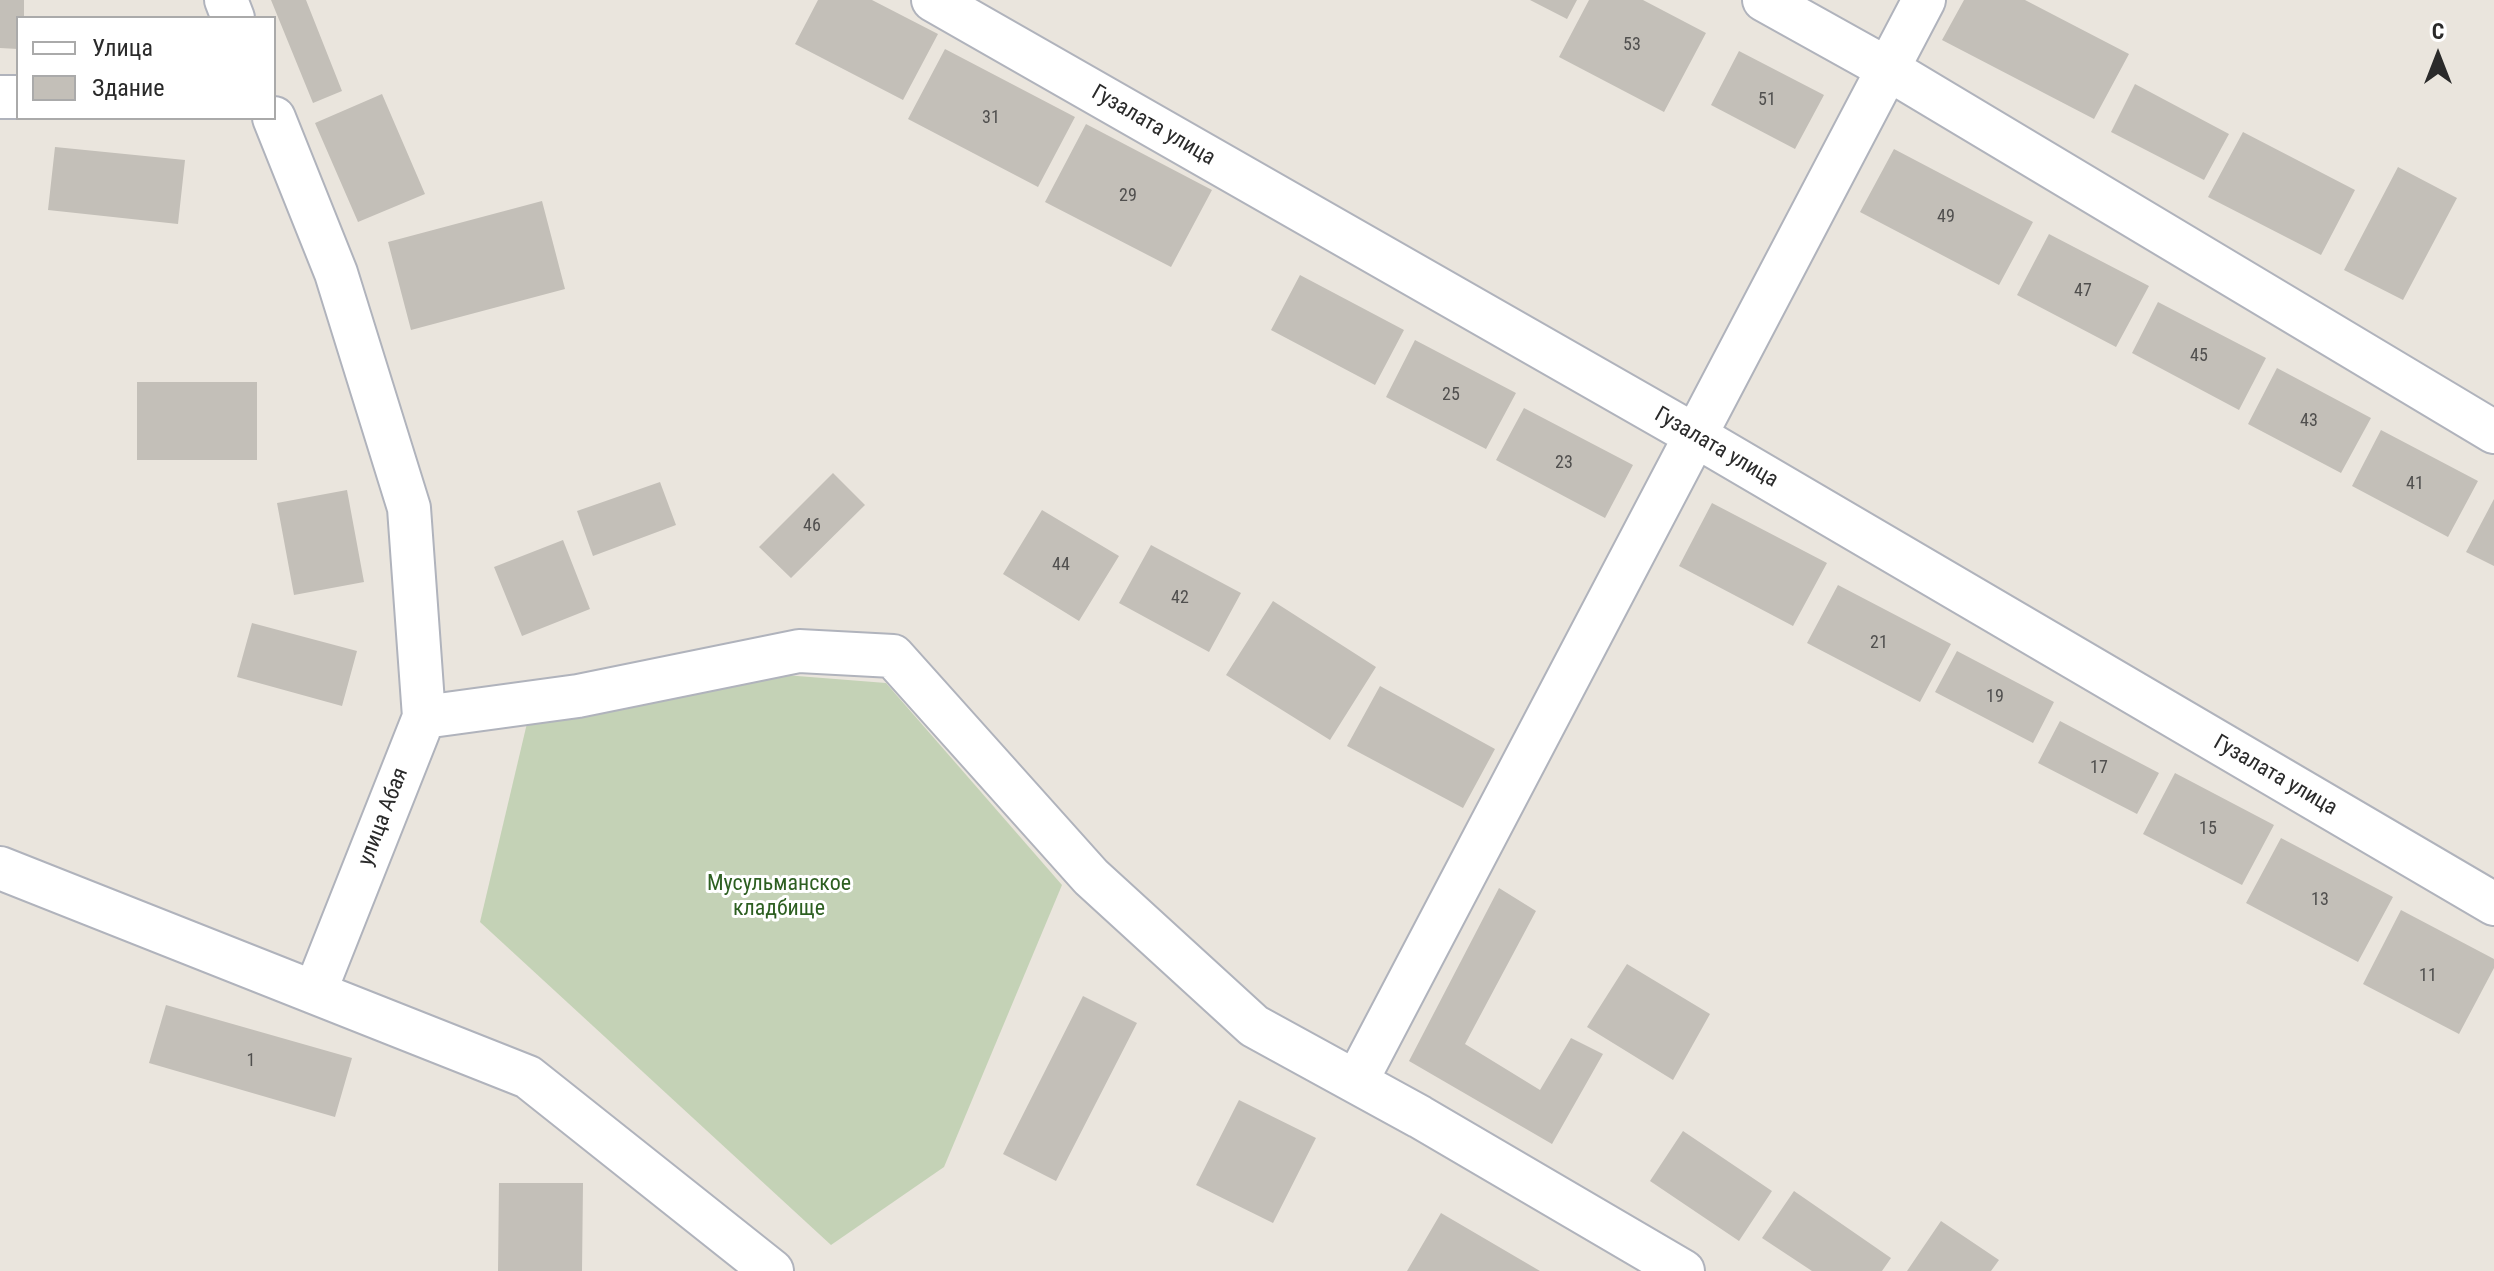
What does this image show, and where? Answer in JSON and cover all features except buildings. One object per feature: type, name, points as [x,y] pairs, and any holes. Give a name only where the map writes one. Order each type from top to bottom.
[{"type":"street","name":"Гузалата улица","points":[[933,0],[1696,436],[2494,904]]},
{"type":"street","points":[[1764,0],[1888,69],[2494,432]]},
{"type":"street","points":[[1356,1082],[1924,0]]},
{"type":"street","name":"улица Абая","points":[[275,120],[336,273],[409,508],[424,717],[315,992]]},
{"type":"street","points":[[424,717],[578,696],[799,651],[893,656],[1091,877],[1254,1026],[1433,1124],[1683,1271]]},
{"type":"street","points":[[0,868],[528,1077],[772,1271]]},
{"type":"green space","name":"Мусульманское кладбище","points":[[658,665],[886,683],[1062,885],[944,1167],[831,1245],[480,922],[528,719]]}]
